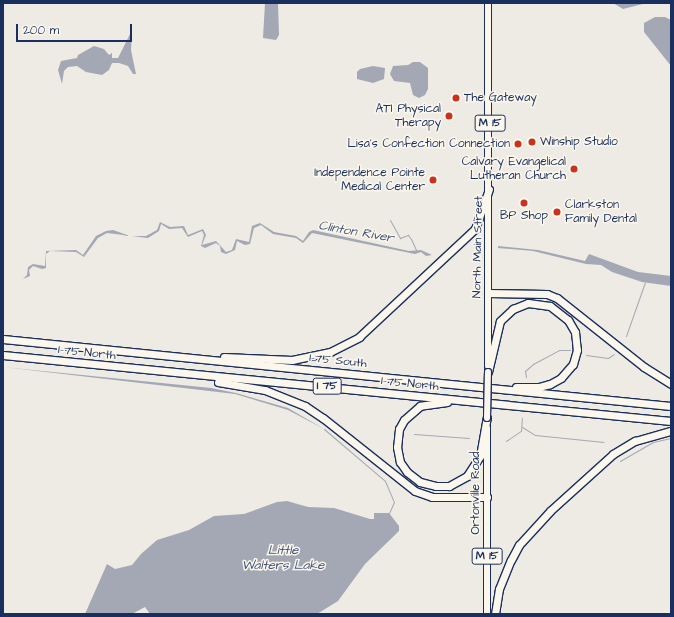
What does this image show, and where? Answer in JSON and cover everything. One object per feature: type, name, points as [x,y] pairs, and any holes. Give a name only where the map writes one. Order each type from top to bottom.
[{"type":"highway","points":[[170,356],[292,360],[319,355],[351,342],[367,332],[475,229],[489,189]]},
{"type":"highway","points":[[488,293],[547,294],[557,298],[644,367],[671,384]]},
{"type":"highway","points":[[488,372],[497,326],[513,309],[528,303],[550,306],[561,313],[572,327],[577,350],[570,369],[561,378],[539,387],[498,389]]},
{"type":"highway","name":"I-75 South","points":[[3,339],[671,406]]},
{"type":"highway","name":"I-75 North","points":[[3,355],[185,375],[671,421]]},
{"type":"highway","points":[[185,375],[190,378],[265,390],[305,406],[323,418],[416,491],[432,497],[487,497]]},
{"type":"highway","points":[[468,401],[428,404],[414,410],[404,420],[396,438],[398,453],[404,468],[414,478],[427,485],[443,486],[467,476],[480,456],[487,418]]},
{"type":"highway","points":[[495,614],[499,590],[511,560],[519,545],[550,511],[613,454],[635,441],[671,431]]},
{"type":"main road","name":"North Main Street","points":[[488,3],[488,372]]},
{"type":"main road","name":"Ortonville Road","points":[[487,614],[488,372]]},
{"type":"water","points":[[265,3],[278,3],[279,35],[276,40],[263,38]]},
{"type":"water","points":[[613,3],[647,3],[623,9]]},
{"type":"water","points":[[655,17],[665,17],[671,20],[671,66],[644,32],[644,23]]},
{"type":"water","points":[[132,30],[131,50],[136,74],[133,74],[128,66],[119,63],[112,63],[109,70],[102,75],[86,72],[77,66],[68,67],[64,71],[62,84],[58,70],[61,61],[77,58],[78,55],[94,46],[104,49],[109,55],[112,53],[112,58],[118,58]]},
{"type":"water","points":[[413,62],[420,62],[428,68],[428,89],[425,95],[419,98],[413,95],[410,83],[394,81],[390,74],[393,66],[408,65]]},
{"type":"water","points":[[373,66],[385,68],[384,79],[373,83],[357,79],[357,72],[360,69]]},
{"type":"water","points":[[160,222],[170,227],[184,226],[188,235],[203,229],[206,235],[202,245],[216,241],[226,252],[232,250],[236,239],[249,242],[252,226],[260,223],[274,232],[296,236],[303,241],[309,232],[313,230],[409,251],[421,250],[432,255],[426,256],[421,252],[415,254],[312,233],[303,243],[296,238],[273,234],[261,225],[254,228],[250,244],[245,245],[237,241],[235,250],[226,254],[221,252],[220,246],[216,243],[205,248],[201,246],[204,235],[202,231],[188,237],[182,228],[169,229],[161,224],[159,231],[148,238],[132,236],[146,236],[157,230]]},
{"type":"water","points":[[113,230],[129,236],[107,233],[98,238],[84,257],[76,252],[50,251],[46,254],[46,268],[42,269],[33,266],[29,270],[30,276],[23,279],[27,275],[28,267],[33,264],[45,266],[46,251],[76,250],[83,255],[96,236],[106,231]]},
{"type":"water","points":[[498,246],[538,250],[585,261],[589,254],[638,272],[671,276],[671,286],[642,282],[612,272],[601,265],[586,264],[533,251],[498,248]]},
{"type":"water","points":[[3,367],[211,388],[236,393],[288,408],[324,429],[288,410],[235,394]]},
{"type":"water","name":"Little Walters Lake","points":[[287,501],[308,507],[334,508],[370,519],[374,519],[374,513],[389,513],[399,526],[399,531],[365,564],[338,601],[317,614],[150,614],[145,607],[132,614],[85,614],[107,564],[115,569],[132,565],[141,554],[157,540],[189,530],[214,516],[244,514],[277,502]]},
{"type":"waterway","name":"Clinton River","points":[[390,220],[400,238],[408,235],[417,252]]},
{"type":"waterway","points":[[626,336],[645,282]]},
{"type":"waterway","points":[[526,377],[525,371],[533,364],[559,350],[570,350]]},
{"type":"waterway","points":[[586,355],[608,358],[614,354]]},
{"type":"waterway","points":[[506,441],[521,431],[522,418]]},
{"type":"waterway","points":[[522,427],[535,435],[604,442]]},
{"type":"waterway","points":[[324,429],[385,481],[394,502],[389,513]]},
{"type":"waterway","points":[[414,434],[469,438]]},
{"type":"waterway","points":[[620,461],[653,442],[671,438]]},
{"type":"place","name":"The Gateway","points":[[456,98]]},
{"type":"place","name":"ATI Physical Therapy","points":[[449,116]]},
{"type":"place","name":"Winship Studio","points":[[532,142]]},
{"type":"place","name":"Lisa's Confection Connection","points":[[518,144]]},
{"type":"place","name":"Calvary Evangelical Lutheran Church","points":[[574,169]]},
{"type":"place","name":"Independence Pointe Medical Center","points":[[433,180]]},
{"type":"place","name":"BP Shop","points":[[524,203]]},
{"type":"place","name":"Clarkston Family Dental","points":[[557,212]]}]
